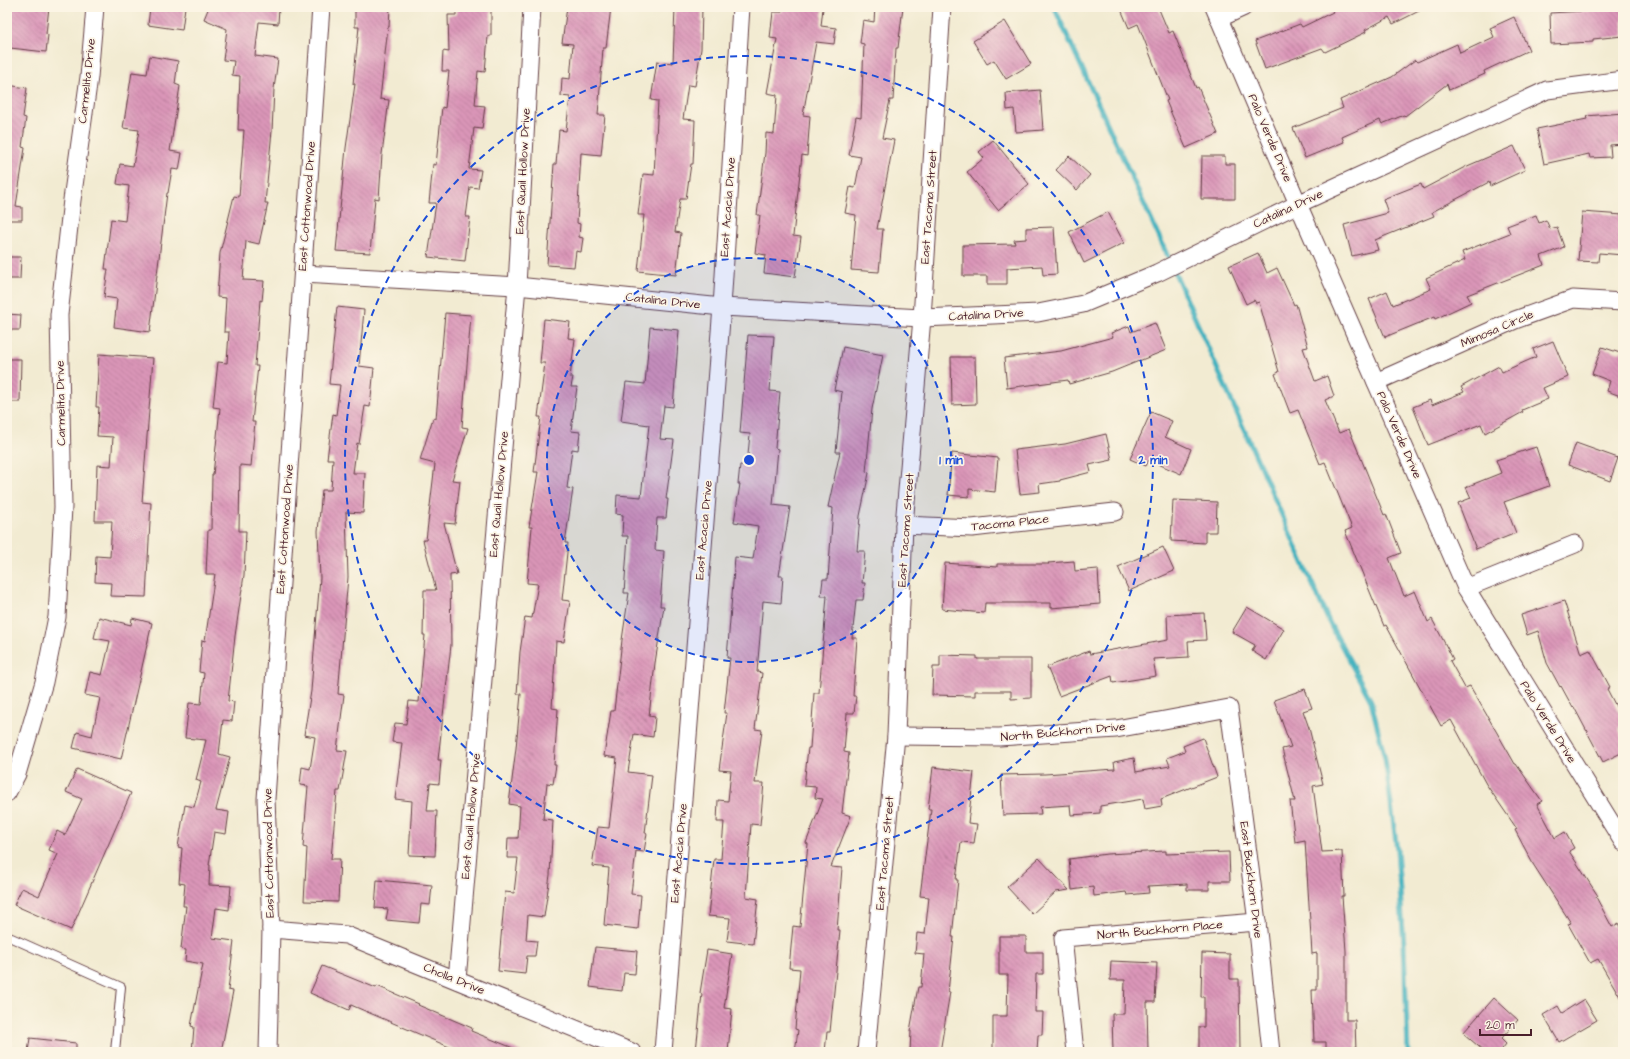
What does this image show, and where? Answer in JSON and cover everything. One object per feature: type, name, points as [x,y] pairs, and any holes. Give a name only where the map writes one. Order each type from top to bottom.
[{"type":"street","name":"Carmelita Drive","points":[[7,793],[17,774],[44,682],[57,617],[63,508],[59,315],[72,200],[89,77],[95,7]]},
{"type":"street","name":"East Cottonwood Drive","points":[[268,1052],[271,929],[266,799],[321,7]]},
{"type":"street","name":"East Quail Hollow Drive","points":[[457,980],[517,286],[532,7]]},
{"type":"street","name":"East Acacia Drive","points":[[663,1052],[722,307],[741,7]]},
{"type":"street","name":"East Tacoma Street","points":[[866,1052],[896,736],[904,525],[922,318],[942,7]]},
{"type":"street","points":[[1217,12],[1244,7]]},
{"type":"street","name":"Palo Verde Drive","points":[[1217,12],[1298,204],[1466,588],[1623,842]]},
{"type":"street","name":"Catalina Drive","points":[[303,274],[517,286],[722,307],[922,318],[1038,313],[1083,304],[1157,273],[1298,204],[1547,90],[1623,80]]},
{"type":"street","name":"Mimosa Circle","points":[[1376,382],[1515,320],[1573,299],[1623,302]]},
{"type":"street","name":"Tacoma Place","points":[[904,525],[972,528],[1115,512]]},
{"type":"street","points":[[1466,588],[1575,544]]},
{"type":"street","name":"North Buckhorn Drive","points":[[896,736],[999,737],[1116,729],[1229,708]]},
{"type":"street","name":"East Buckhorn Drive","points":[[1229,708],[1257,922],[1271,1052]]},
{"type":"street","name":"North Buckhorn Place","points":[[1075,1052],[1063,938],[1257,922]]},
{"type":"street","name":"Cholla Drive","points":[[271,929],[346,935],[632,1052]]},
{"type":"lane","points":[[7,936],[121,987],[114,1052]]},
{"type":"building","points":[[7,7],[49,7],[46,52],[10,48],[11,43],[7,42]]},
{"type":"building","points":[[150,7],[185,7],[182,30],[148,25]]},
{"type":"building","points":[[209,7],[279,7],[278,24],[259,22],[255,56],[278,59],[274,89],[272,131],[265,203],[268,203],[259,244],[246,241],[243,280],[264,281],[262,301],[260,300],[255,366],[258,366],[252,422],[255,422],[251,466],[240,465],[239,531],[246,531],[244,575],[235,636],[228,701],[234,702],[232,721],[223,720],[219,754],[230,757],[216,810],[229,812],[226,834],[214,832],[209,865],[209,885],[231,886],[229,910],[216,908],[212,938],[234,941],[228,990],[233,991],[221,1052],[192,1052],[194,1027],[191,1026],[203,964],[185,961],[186,950],[181,949],[186,906],[183,906],[185,884],[179,883],[182,848],[178,847],[185,805],[194,807],[201,782],[196,780],[206,740],[185,738],[189,703],[201,704],[204,673],[199,672],[202,640],[205,641],[215,574],[206,574],[208,530],[211,530],[212,475],[220,408],[213,407],[218,362],[227,363],[229,332],[224,332],[226,298],[217,297],[220,253],[234,196],[239,197],[244,130],[238,130],[240,76],[232,75],[234,61],[223,60],[227,29],[204,19]]},
{"type":"building","points":[[355,7],[390,7],[380,99],[389,100],[382,154],[379,199],[375,198],[370,253],[336,251],[346,148],[355,84],[353,84],[359,27],[355,27]]},
{"type":"building","points":[[456,7],[491,7],[491,36],[488,36],[485,72],[478,71],[475,105],[485,106],[482,129],[474,128],[469,169],[481,170],[478,188],[470,187],[466,217],[470,217],[465,261],[428,257],[436,203],[429,203],[433,164],[436,165],[442,107],[445,108],[449,71],[442,71],[443,51],[449,52],[448,15],[456,15]]},
{"type":"building","points":[[567,7],[611,7],[606,48],[603,48],[598,115],[605,115],[601,155],[581,153],[577,223],[580,224],[579,237],[583,238],[581,252],[576,251],[574,267],[547,265],[554,164],[556,164],[559,130],[566,131],[570,97],[561,96],[562,78],[570,79],[573,44],[562,43]]},
{"type":"building","points":[[675,7],[702,7],[701,49],[695,86],[688,85],[683,119],[695,120],[693,164],[691,164],[686,199],[680,199],[675,232],[681,233],[676,275],[638,271],[644,215],[638,215],[643,174],[654,175],[658,101],[651,100],[657,61],[673,63]]},
{"type":"building","points":[[783,7],[823,8],[821,26],[836,28],[834,44],[816,42],[803,115],[810,116],[807,156],[802,155],[793,236],[801,237],[795,277],[764,273],[766,255],[755,253],[760,215],[757,215],[766,133],[774,134],[777,95],[767,93],[777,39],[770,38],[773,12],[782,12]]},
{"type":"building","points":[[875,7],[903,7],[898,48],[896,48],[893,100],[890,100],[882,138],[894,140],[877,229],[883,229],[879,272],[851,270],[856,215],[845,213],[850,187],[855,188],[861,157],[849,155],[856,117],[861,118],[864,44],[860,43],[863,20],[874,22]]},
{"type":"building","points":[[1120,7],[1158,7],[1169,33],[1173,31],[1196,88],[1198,87],[1218,134],[1186,148],[1166,101],[1168,100],[1138,24],[1129,28]]},
{"type":"building","points":[[1330,7],[1427,7],[1393,24],[1389,17],[1365,30],[1366,32],[1325,52],[1322,48],[1265,69],[1255,41],[1300,24],[1302,27],[1333,12]]},
{"type":"building","points":[[1602,7],[1623,7],[1623,36],[1593,39],[1593,42],[1551,44],[1550,13],[1602,10]]},
{"type":"building","points":[[1514,17],[1529,50],[1484,71],[1485,74],[1449,90],[1447,84],[1405,116],[1404,115],[1382,124],[1380,120],[1342,137],[1344,142],[1305,158],[1293,128],[1343,108],[1340,100],[1392,77],[1415,60],[1417,62],[1457,44],[1460,53],[1494,37],[1490,28]]},
{"type":"building","points":[[1005,21],[1031,64],[1006,79],[994,60],[987,64],[973,41]]},
{"type":"building","points":[[150,56],[178,61],[175,84],[180,86],[170,151],[182,153],[179,170],[172,169],[167,193],[150,332],[114,327],[117,299],[104,297],[108,269],[105,269],[111,219],[125,221],[129,186],[117,184],[120,164],[133,166],[139,130],[123,128],[132,72],[147,74]]},
{"type":"building","points":[[7,85],[27,88],[23,117],[26,118],[22,147],[25,148],[16,206],[22,207],[22,220],[7,220]]},
{"type":"building","points":[[1040,90],[1043,130],[1016,132],[1014,109],[1007,110],[1006,93]]},
{"type":"building","points":[[1623,113],[1623,144],[1610,145],[1611,157],[1590,158],[1589,154],[1544,164],[1537,129],[1587,119],[1586,116]]},
{"type":"building","points":[[993,140],[1029,184],[998,210],[967,172],[984,158],[979,152]]},
{"type":"building","points":[[1514,146],[1525,170],[1490,186],[1489,182],[1432,212],[1434,216],[1375,240],[1378,250],[1352,256],[1344,225],[1388,213],[1383,199],[1421,184],[1423,189],[1465,167]]},
{"type":"building","points":[[1069,156],[1090,175],[1077,190],[1056,170]]},
{"type":"building","points":[[1202,156],[1225,156],[1225,164],[1235,164],[1235,199],[1201,199]]},
{"type":"building","points":[[1108,212],[1124,243],[1084,263],[1069,232]]},
{"type":"building","points":[[1582,212],[1623,215],[1623,255],[1599,253],[1598,262],[1578,261]]},
{"type":"building","points":[[1536,215],[1539,223],[1546,220],[1550,229],[1557,227],[1564,247],[1541,256],[1544,265],[1467,295],[1471,302],[1435,319],[1434,317],[1385,337],[1369,299],[1387,291],[1393,305],[1431,289],[1426,278],[1465,260],[1462,252],[1510,233],[1507,226]]},
{"type":"building","points":[[1054,227],[1057,274],[1043,275],[1042,266],[1007,268],[1007,284],[987,284],[987,276],[963,276],[963,245],[1015,244],[1014,240],[1026,239],[1026,228]]},
{"type":"building","points":[[1258,253],[1267,273],[1277,268],[1294,305],[1296,304],[1308,347],[1303,348],[1315,381],[1327,376],[1334,396],[1325,400],[1339,433],[1349,429],[1384,515],[1386,514],[1401,553],[1389,558],[1404,596],[1415,591],[1428,622],[1432,619],[1453,659],[1450,661],[1465,688],[1470,686],[1515,764],[1542,801],[1537,804],[1555,838],[1565,832],[1574,848],[1569,851],[1598,896],[1596,897],[1612,927],[1619,923],[1623,931],[1623,1002],[1598,959],[1590,963],[1568,924],[1571,923],[1533,864],[1515,830],[1517,829],[1486,784],[1451,720],[1441,726],[1386,625],[1384,626],[1345,531],[1352,528],[1325,462],[1320,464],[1298,410],[1290,413],[1275,374],[1279,372],[1259,302],[1256,303],[1254,300],[1246,304],[1229,266]]},
{"type":"building","points":[[7,257],[21,257],[20,279],[7,279]]},
{"type":"building","points":[[337,307],[364,310],[359,366],[374,368],[370,407],[365,406],[359,444],[357,443],[353,473],[365,473],[363,513],[346,512],[348,577],[338,694],[344,695],[337,750],[347,751],[340,791],[337,791],[331,859],[340,859],[338,902],[304,901],[307,848],[303,847],[308,786],[300,785],[302,767],[310,769],[315,737],[304,735],[311,691],[320,578],[318,531],[322,490],[331,490],[333,459],[327,459],[333,414],[336,415],[340,385],[329,384]]},
{"type":"building","points":[[445,313],[471,315],[462,427],[468,428],[452,480],[460,481],[455,524],[444,523],[457,574],[450,575],[451,645],[438,760],[441,760],[439,784],[430,783],[427,811],[437,811],[435,856],[409,855],[412,801],[395,799],[402,743],[392,742],[395,723],[406,724],[409,701],[419,702],[425,635],[423,635],[424,590],[436,590],[423,540],[426,540],[435,464],[420,460],[433,418],[436,419]]},
{"type":"building","points":[[7,314],[21,315],[20,330],[7,330]]},
{"type":"building","points":[[544,319],[570,322],[568,338],[575,339],[570,377],[573,377],[571,387],[577,387],[571,431],[580,432],[578,450],[572,449],[567,488],[573,489],[565,543],[568,543],[562,600],[570,601],[564,642],[556,641],[552,708],[558,709],[554,765],[556,765],[553,784],[547,783],[543,819],[553,820],[550,875],[544,917],[528,915],[526,940],[537,941],[535,956],[527,956],[525,974],[498,971],[505,892],[514,893],[518,858],[507,858],[508,838],[518,838],[520,806],[509,804],[521,694],[517,694],[520,652],[525,617],[532,618],[538,584],[527,583],[532,527],[529,527],[538,472],[534,472],[541,417],[538,417],[545,363],[540,363]]},
{"type":"building","points":[[1155,323],[1166,350],[1112,372],[1069,384],[1068,380],[1007,388],[1004,358],[1061,351],[1113,337],[1111,333],[1129,326],[1131,332]]},
{"type":"building","points":[[650,327],[679,330],[673,407],[664,406],[660,439],[674,440],[666,499],[668,499],[666,518],[657,518],[655,550],[664,551],[660,606],[664,606],[655,663],[649,716],[655,717],[653,737],[634,734],[628,772],[652,775],[644,852],[636,851],[631,894],[641,895],[638,929],[604,925],[609,868],[592,866],[598,827],[609,828],[617,758],[604,756],[611,711],[614,711],[629,593],[624,593],[628,536],[622,536],[623,515],[616,514],[617,495],[641,497],[649,425],[621,421],[626,382],[645,384]]},
{"type":"building","points":[[748,335],[774,336],[770,391],[780,392],[775,448],[778,449],[773,505],[790,507],[779,576],[783,576],[781,603],[763,601],[757,672],[762,673],[755,729],[762,730],[755,783],[764,783],[760,825],[751,824],[746,897],[758,899],[753,944],[727,941],[730,918],[708,916],[714,859],[721,859],[724,822],[717,822],[718,800],[728,801],[731,771],[719,770],[727,713],[724,713],[730,658],[727,658],[735,557],[753,559],[758,526],[734,522],[740,484],[738,484],[740,465],[747,465],[750,434],[740,433]]},
{"type":"building","points":[[1553,341],[1568,377],[1543,388],[1548,399],[1522,410],[1523,412],[1485,433],[1481,424],[1428,445],[1413,407],[1430,400],[1432,405],[1464,392],[1461,387],[1499,366],[1502,372],[1536,357],[1533,349]]},
{"type":"building","points":[[843,347],[883,355],[872,409],[866,472],[869,473],[860,516],[857,551],[865,551],[862,583],[865,583],[863,600],[856,600],[852,638],[857,638],[853,696],[856,696],[854,713],[847,713],[844,752],[849,753],[842,813],[851,816],[831,867],[842,868],[837,930],[840,930],[830,1032],[827,1032],[825,1052],[795,1052],[798,1030],[795,1029],[800,969],[789,968],[793,926],[800,927],[808,844],[806,843],[823,799],[815,798],[816,787],[804,786],[808,748],[810,748],[814,693],[819,693],[827,596],[821,596],[823,579],[828,579],[833,508],[828,507],[840,452],[836,452],[842,392],[834,390]]},
{"type":"building","points":[[1602,347],[1620,353],[1623,351],[1623,397],[1607,391],[1610,381],[1592,374]]},
{"type":"building","points":[[99,354],[153,358],[142,502],[151,503],[146,597],[110,596],[111,583],[95,582],[96,556],[110,557],[112,521],[95,521],[97,465],[111,466],[113,437],[97,436],[99,407],[96,407]]},
{"type":"building","points":[[951,357],[975,357],[976,404],[952,405]]},
{"type":"building","points":[[7,359],[21,359],[20,402],[7,402]]},
{"type":"building","points":[[1151,412],[1172,421],[1165,437],[1191,449],[1181,474],[1149,460],[1146,466],[1130,459]]},
{"type":"building","points":[[1106,434],[1112,460],[1089,465],[1091,472],[1060,481],[1039,484],[1040,492],[1020,494],[1015,450],[1065,444]]},
{"type":"building","points":[[1576,443],[1618,458],[1610,481],[1568,465]]},
{"type":"building","points":[[1536,447],[1549,486],[1504,502],[1516,533],[1476,549],[1458,503],[1471,498],[1466,487],[1501,473],[1496,460]]},
{"type":"building","points":[[952,453],[998,458],[995,492],[969,489],[969,497],[948,495]]},
{"type":"building","points":[[1173,500],[1217,502],[1216,532],[1205,532],[1205,543],[1171,541]]},
{"type":"building","points":[[1163,547],[1174,571],[1129,591],[1118,567]]},
{"type":"building","points":[[1074,561],[1075,571],[1098,569],[1100,604],[1051,608],[1051,603],[985,603],[984,613],[942,609],[945,563],[997,567],[997,564],[1049,564],[1048,563]]},
{"type":"building","points":[[1564,601],[1581,654],[1590,650],[1610,687],[1607,689],[1623,720],[1623,726],[1618,728],[1623,738],[1623,752],[1603,762],[1574,707],[1573,708],[1561,686],[1560,687],[1547,663],[1538,631],[1527,635],[1521,615]]},
{"type":"building","points":[[1247,607],[1284,629],[1266,660],[1252,651],[1255,645],[1232,632]]},
{"type":"building","points":[[1204,613],[1206,640],[1188,641],[1189,657],[1153,659],[1156,676],[1113,683],[1112,676],[1059,696],[1047,667],[1089,651],[1090,654],[1168,640],[1167,615]]},
{"type":"building","points":[[99,617],[131,625],[132,618],[152,623],[121,759],[73,748],[77,732],[92,736],[100,698],[85,695],[90,672],[102,675],[110,641],[94,638]]},
{"type":"building","points":[[940,655],[977,656],[977,659],[1031,659],[1031,698],[1011,699],[1011,691],[975,691],[975,696],[932,695],[933,667],[940,667]]},
{"type":"building","points":[[1305,689],[1312,708],[1303,711],[1309,728],[1323,784],[1313,786],[1322,852],[1342,851],[1344,896],[1342,896],[1346,951],[1346,1020],[1355,1020],[1356,1052],[1326,1052],[1326,1042],[1314,1042],[1312,990],[1317,990],[1317,953],[1312,954],[1305,840],[1295,842],[1290,801],[1295,801],[1282,749],[1291,747],[1274,700]]},
{"type":"building","points":[[1203,738],[1217,777],[1161,799],[1162,806],[1145,809],[1143,799],[1100,806],[1100,813],[1071,815],[1070,805],[1040,807],[1041,814],[1003,815],[1001,775],[1045,774],[1115,769],[1114,762],[1134,758],[1136,772],[1170,766],[1167,758],[1185,751],[1183,746]]},
{"type":"building","points":[[933,767],[974,772],[968,823],[977,824],[974,843],[961,842],[956,880],[958,880],[952,937],[954,937],[948,992],[950,992],[940,1052],[910,1052],[910,1031],[918,987],[921,987],[924,954],[915,953],[917,933],[925,934],[929,897],[920,896],[931,809],[928,809]]},
{"type":"building","points":[[77,769],[131,793],[71,930],[14,905],[22,888],[39,896],[58,854],[49,850],[57,831],[65,835],[82,799],[66,792]]},
{"type":"building","points":[[1166,851],[1166,854],[1229,852],[1230,881],[1209,881],[1209,890],[1187,890],[1187,884],[1148,886],[1149,893],[1127,895],[1126,892],[1094,896],[1093,887],[1072,890],[1069,859],[1107,854]]},
{"type":"building","points":[[1039,858],[1069,890],[1056,892],[1032,914],[1007,887]]},
{"type":"building","points":[[377,880],[432,885],[430,905],[421,904],[419,923],[386,920],[388,909],[375,908]]},
{"type":"building","points":[[999,936],[1026,936],[1026,952],[1043,952],[1043,974],[1036,974],[1035,1012],[1043,1012],[1042,1035],[1038,1035],[1037,1052],[993,1052],[993,1016],[1007,1016],[1008,975],[999,975]]},
{"type":"building","points":[[595,947],[637,951],[635,974],[624,973],[622,991],[590,987]]},
{"type":"building","points":[[707,950],[732,954],[724,1008],[732,1009],[728,1052],[696,1051],[702,994],[700,993]]},
{"type":"building","points":[[1202,953],[1230,954],[1230,979],[1239,979],[1240,1051],[1199,1052],[1199,1027],[1204,1027],[1204,997],[1201,997]]},
{"type":"building","points":[[1111,961],[1157,963],[1155,1002],[1147,1002],[1148,1052],[1113,1052],[1112,1014],[1124,1014],[1125,980],[1110,980]]},
{"type":"building","points":[[322,966],[376,988],[377,986],[472,1028],[471,1031],[523,1052],[461,1052],[351,1005],[349,1010],[310,993]]},
{"type":"building","points":[[1494,998],[1518,1020],[1501,1039],[1506,1044],[1500,1052],[1485,1052],[1463,1033]]},
{"type":"building","points":[[1584,999],[1597,1020],[1559,1042],[1543,1015],[1558,1006],[1562,1013]]},
{"type":"building","points":[[30,1038],[76,1043],[76,1052],[28,1052]]},
{"type":"waterway","points":[[1054,7],[1160,239],[1330,624],[1371,701],[1385,759],[1397,850],[1404,945],[1408,1052]]}]
